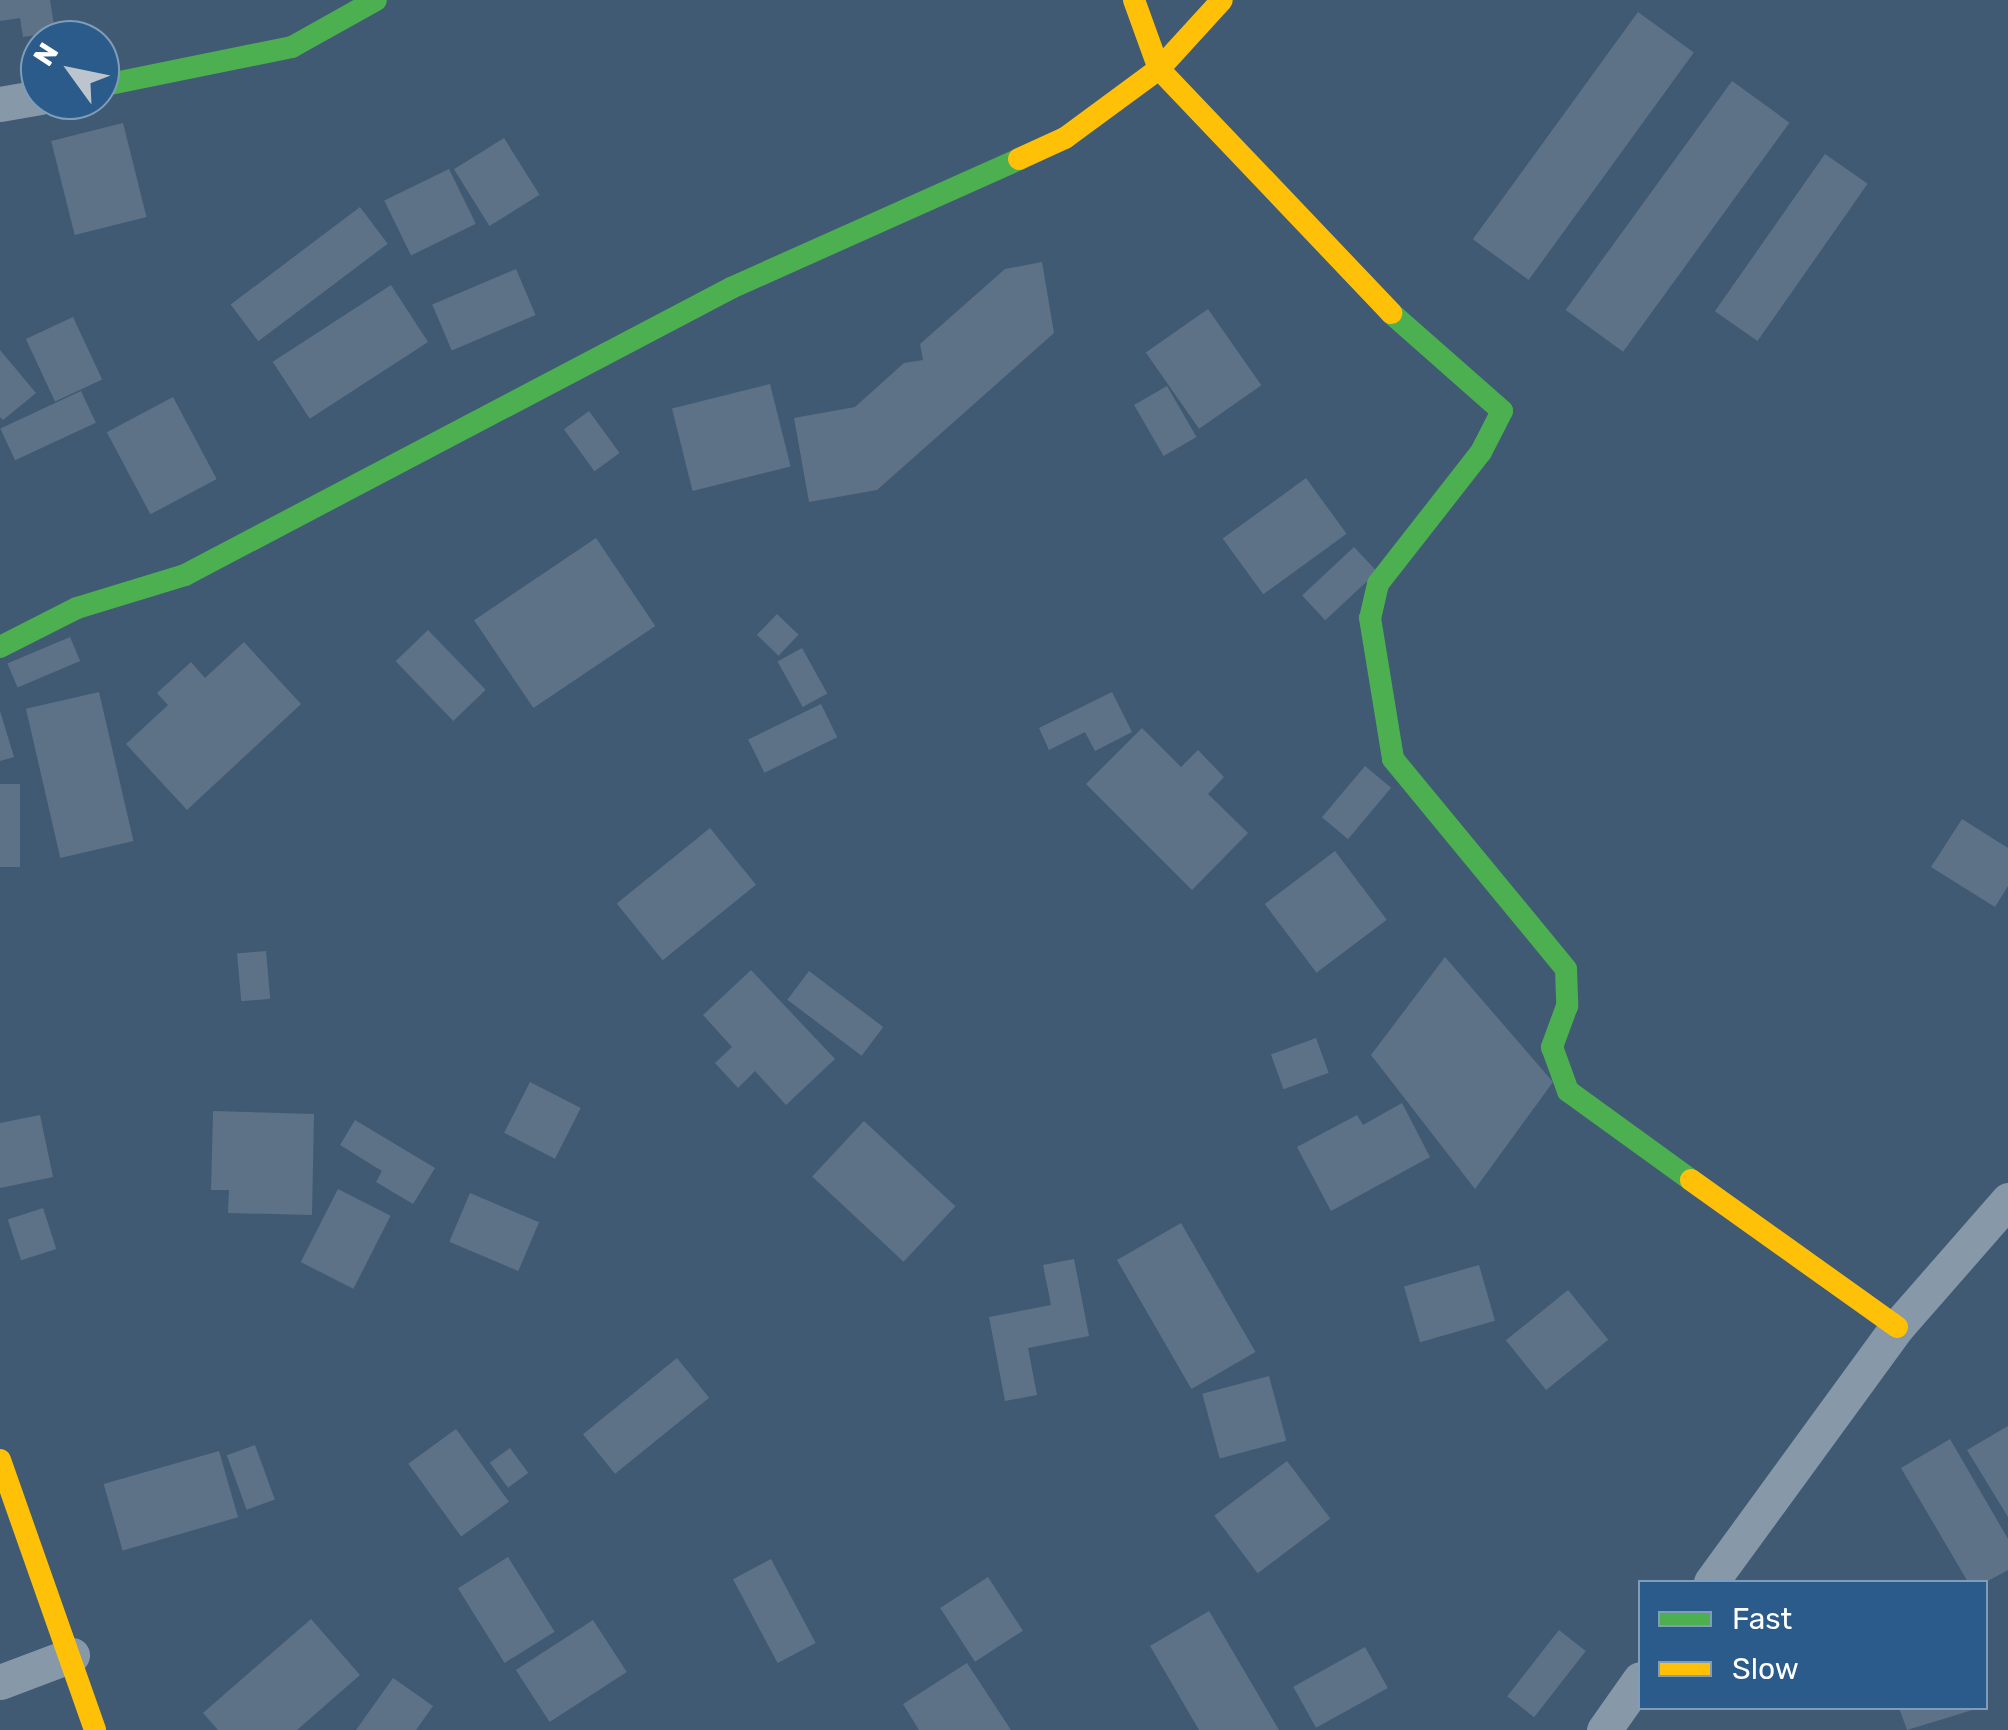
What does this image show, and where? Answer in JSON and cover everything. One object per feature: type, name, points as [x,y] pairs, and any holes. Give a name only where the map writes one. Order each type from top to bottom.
[{"type":"street","points":[[120,82],[292,47],[376,0]]},
{"type":"street","points":[[1134,0],[1159,69],[1296,222],[1447,370],[1502,411],[1481,452],[1378,584],[1370,618],[1394,759],[1566,970],[1567,1006],[1552,1047],[1568,1091],[1897,1327]]},
{"type":"street","points":[[0,646],[77,608],[185,575],[262,528],[731,288],[1065,138],[1159,69],[1222,0]]},
{"type":"street","points":[[1712,1580],[1897,1327],[2008,1200]]},
{"type":"street","points":[[0,1460],[72,1655],[95,1730]]},
{"type":"street","points":[[0,1682],[72,1655]]},
{"type":"street","points":[[1604,1730],[1638,1683]]},
{"type":"building","points":[[0,0],[50,0],[53,20],[0,21]]},
{"type":"building","points":[[1638,12],[1694,53],[1529,280],[1473,239]]},
{"type":"building","points":[[1732,81],[1789,123],[1623,352],[1566,310]]},
{"type":"building","points":[[123,123],[146,217],[75,235],[51,141]]},
{"type":"building","points":[[504,138],[540,195],[489,226],[454,169]]},
{"type":"building","points":[[1825,154],[1868,184],[1757,341],[1715,311]]},
{"type":"building","points":[[449,169],[476,224],[411,255],[384,201]]},
{"type":"building","points":[[360,207],[388,244],[258,341],[231,304]]},
{"type":"building","points":[[1042,262],[1054,333],[877,490],[809,502],[794,418],[855,407],[904,363],[923,360],[920,344],[1005,269]]},
{"type":"building","points":[[516,269],[536,315],[452,351],[432,305]]},
{"type":"building","points":[[391,285],[428,342],[310,419],[273,362]]},
{"type":"building","points":[[1208,309],[1261,385],[1199,429],[1146,353]]},
{"type":"building","points":[[73,317],[102,380],[55,402],[26,339]]},
{"type":"building","points":[[0,350],[36,393],[3,420],[0,417]]},
{"type":"building","points":[[770,384],[791,466],[693,491],[672,408]]},
{"type":"building","points":[[1167,386],[1196,437],[1164,456],[1134,405]]},
{"type":"building","points":[[81,391],[96,423],[15,460],[0,429]]},
{"type":"building","points":[[173,397],[217,479],[150,514],[107,432]]},
{"type":"building","points":[[589,411],[620,453],[594,471],[564,429]]},
{"type":"building","points":[[1306,478],[1347,534],[1263,594],[1223,539]]},
{"type":"building","points":[[596,538],[655,626],[533,708],[474,620]]},
{"type":"building","points":[[1354,547],[1377,572],[1325,620],[1302,595]]},
{"type":"building","points":[[777,614],[799,635],[778,656],[757,635]]},
{"type":"building","points":[[428,630],[486,690],[453,721],[396,661]]},
{"type":"building","points":[[70,637],[80,661],[18,688],[7,664]]},
{"type":"building","points":[[244,642],[301,704],[187,810],[126,744],[168,705],[157,693],[191,662],[205,678]]},
{"type":"building","points":[[802,648],[827,693],[803,707],[778,662]]},
{"type":"building","points":[[99,692],[133,841],[60,858],[26,709]]},
{"type":"building","points":[[1112,692],[1132,732],[1095,751],[1085,732],[1049,750],[1039,728]]},
{"type":"building","points":[[821,704],[837,737],[764,773],[748,740]]},
{"type":"building","points":[[0,711],[14,757],[0,761]]},
{"type":"building","points":[[1142,728],[1181,767],[1198,750],[1224,777],[1208,794],[1248,833],[1192,890],[1086,784]]},
{"type":"building","points":[[1365,766],[1391,788],[1348,839],[1322,817]]},
{"type":"building","points":[[0,784],[20,784],[20,867],[0,867]]},
{"type":"building","points":[[1962,819],[2008,848],[2008,886],[1995,907],[1931,867]]},
{"type":"building","points":[[710,828],[756,885],[663,960],[617,904]]},
{"type":"building","points":[[1335,851],[1387,920],[1316,973],[1265,904]]},
{"type":"building","points":[[266,951],[270,999],[241,1001],[237,954]]},
{"type":"building","points":[[1445,957],[1553,1082],[1475,1189],[1371,1055]]},
{"type":"building","points":[[751,970],[835,1059],[786,1105],[755,1071],[738,1088],[715,1063],[732,1047],[703,1015]]},
{"type":"building","points":[[809,971],[883,1027],[862,1056],[787,1000]]},
{"type":"building","points":[[1316,1038],[1329,1073],[1284,1089],[1271,1054]]},
{"type":"building","points":[[530,1082],[581,1108],[555,1159],[504,1133]]},
{"type":"building","points":[[1402,1103],[1430,1157],[1331,1211],[1297,1147],[1357,1115],[1363,1125]]},
{"type":"building","points":[[213,1111],[314,1114],[312,1215],[228,1213],[229,1190],[211,1190]]},
{"type":"building","points":[[40,1115],[53,1177],[0,1188],[0,1123]]},
{"type":"building","points":[[355,1120],[435,1168],[413,1204],[376,1182],[382,1171],[340,1145]]},
{"type":"building","points":[[864,1121],[955,1206],[904,1262],[812,1177]]},
{"type":"building","points":[[338,1189],[391,1216],[353,1289],[301,1262]]},
{"type":"building","points":[[470,1193],[539,1222],[518,1271],[449,1242]]},
{"type":"building","points":[[43,1208],[56,1249],[21,1260],[8,1219]]},
{"type":"building","points":[[1181,1223],[1256,1352],[1191,1389],[1117,1260]]},
{"type":"building","points":[[1074,1259],[1089,1336],[1028,1348],[1037,1395],[1005,1401],[989,1317],[1051,1305],[1043,1265]]},
{"type":"building","points":[[1479,1265],[1495,1321],[1420,1342],[1404,1286]]},
{"type":"building","points":[[1568,1290],[1608,1340],[1546,1390],[1506,1340]]},
{"type":"building","points":[[677,1358],[709,1398],[615,1474],[583,1434]]},
{"type":"building","points":[[1269,1376],[1286,1441],[1220,1459],[1202,1394]]},
{"type":"building","points":[[2008,1426],[2008,1517],[1967,1450]]},
{"type":"building","points":[[456,1429],[509,1502],[461,1536],[408,1464]]},
{"type":"building","points":[[1950,1439],[2008,1539],[2008,1570],[1988,1581],[1967,1580],[1901,1468]]},
{"type":"building","points":[[255,1445],[275,1500],[247,1510],[227,1455]]},
{"type":"building","points":[[510,1448],[528,1473],[508,1488],[490,1463]]},
{"type":"building","points":[[219,1451],[238,1517],[123,1550],[104,1484]]},
{"type":"building","points":[[1287,1461],[1330,1519],[1258,1573],[1214,1516]]},
{"type":"building","points":[[508,1557],[555,1632],[505,1663],[458,1588]]},
{"type":"building","points":[[771,1559],[816,1643],[778,1663],[733,1579]]},
{"type":"building","points":[[988,1577],[1023,1631],[975,1662],[940,1608]]},
{"type":"building","points":[[1209,1611],[1279,1730],[1199,1730],[1150,1646]]},
{"type":"building","points":[[311,1619],[360,1675],[297,1730],[218,1730],[203,1713]]},
{"type":"building","points":[[593,1620],[627,1672],[550,1722],[516,1670]]},
{"type":"building","points":[[1559,1630],[1586,1651],[1534,1717],[1507,1696]]},
{"type":"building","points":[[1365,1647],[1388,1688],[1316,1728],[1293,1687]]},
{"type":"building","points":[[967,1663],[1011,1730],[919,1730],[903,1704]]},
{"type":"building","points":[[393,1678],[433,1706],[416,1730],[356,1730]]},
{"type":"building","points":[[1900,1710],[1972,1710],[1907,1730]]},
{"type":"traffic: fast","points":[[120,82],[292,47],[376,0]]},
{"type":"traffic: fast","points":[[0,647],[77,608],[185,575],[731,288],[1019,159]]},
{"type":"traffic: fast","points":[[1391,313],[1502,411],[1481,452],[1378,584],[1370,618],[1393,759],[1566,969],[1567,1006],[1552,1047],[1568,1091],[1691,1180]]},
{"type":"traffic: slow","points":[[1134,0],[1159,69],[1391,313]]},
{"type":"traffic: slow","points":[[1019,159],[1065,138],[1159,69],[1222,0]]},
{"type":"traffic: slow","points":[[1691,1180],[1897,1327]]},
{"type":"traffic: slow","points":[[0,1460],[95,1730]]}]
